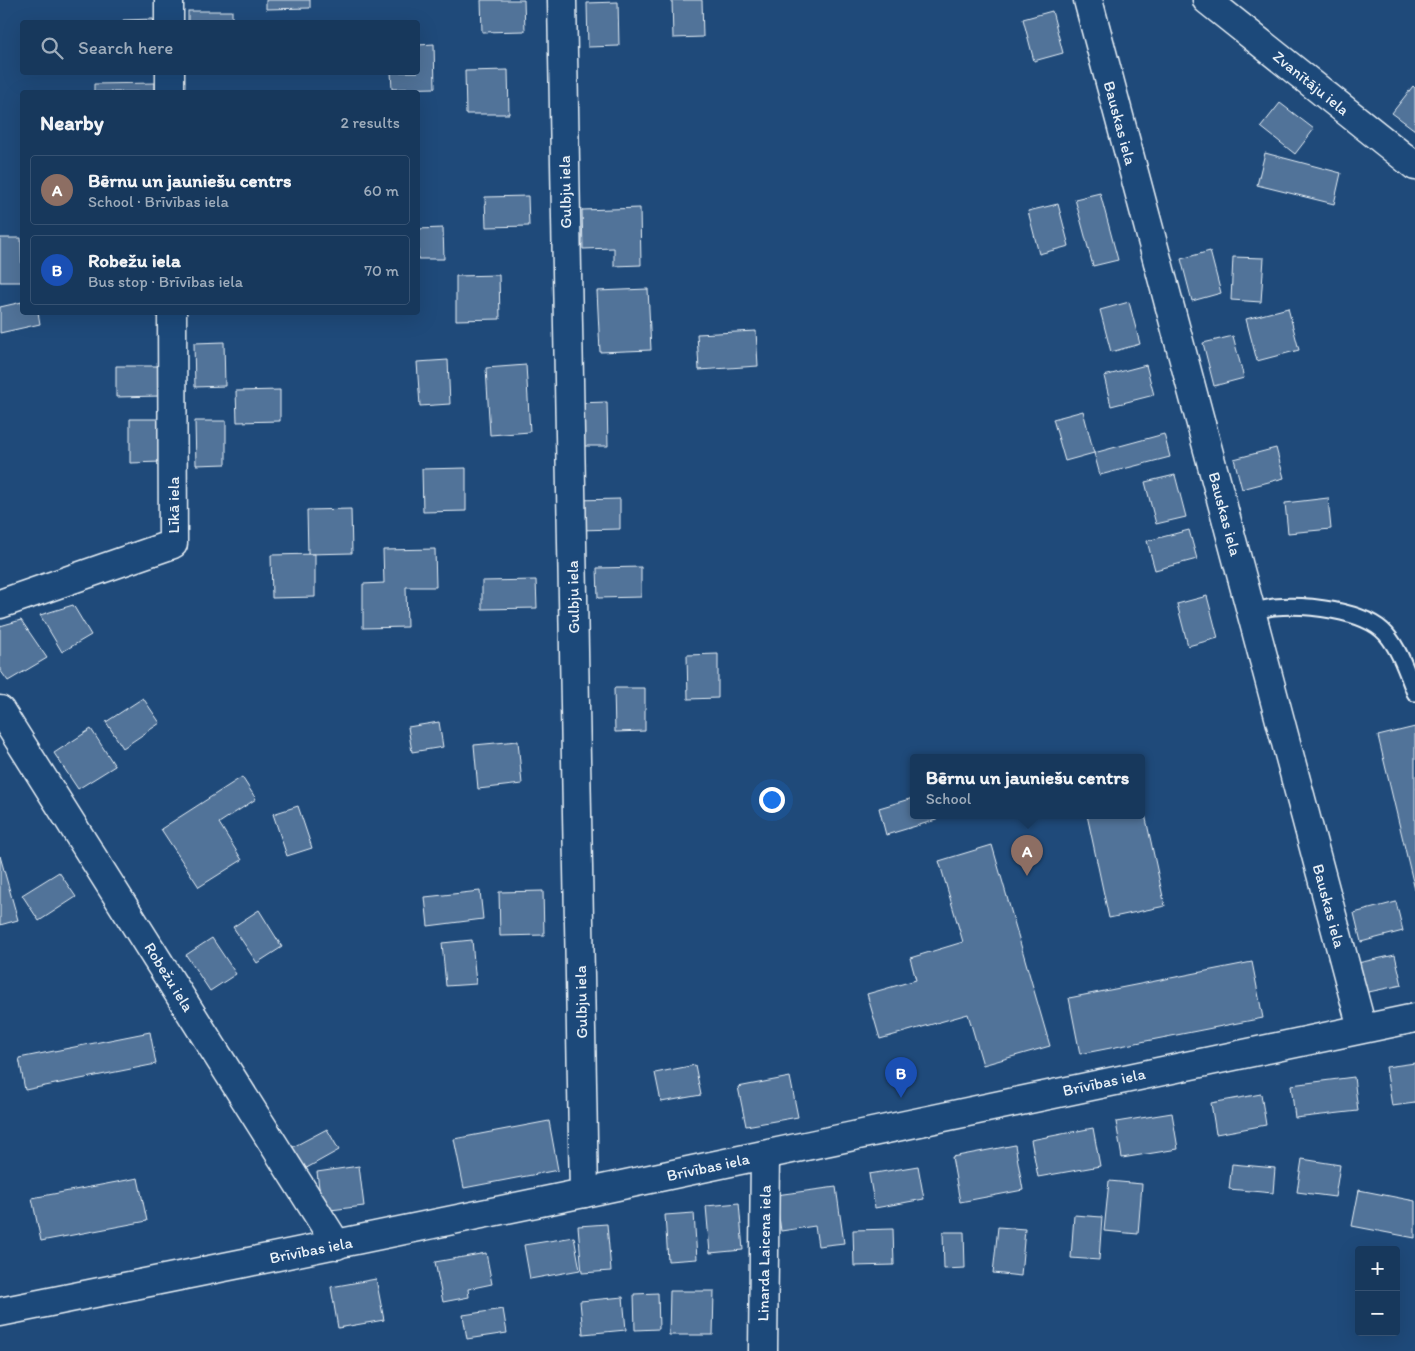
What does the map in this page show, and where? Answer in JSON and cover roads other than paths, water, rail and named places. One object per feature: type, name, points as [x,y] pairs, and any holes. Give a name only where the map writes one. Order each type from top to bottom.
[{"type":"street","points":[[169,0],[169,20]]},
{"type":"street","name":"Gulbju iela","points":[[562,0],[584,1193]]},
{"type":"street","name":"Bauskas iela","points":[[1088,0],[1362,1028]]},
{"type":"street","name":"Zvanītāju iela","points":[[1207,0],[1415,166]]},
{"type":"street","points":[[170,75],[170,90]]},
{"type":"street","name":"Līkā iela","points":[[0,604],[173,544],[172,315]]},
{"type":"street","name":"Robežu iela","points":[[0,710],[338,1245]]},
{"type":"street","name":"Brīvības iela","points":[[0,1312],[338,1245],[1415,1018]]},
{"type":"street","name":"Linarda Laicena iela","points":[[763,1351],[765,1155]]},
{"type":"lane","points":[[1251,612],[1273,607],[1322,609],[1347,613],[1372,623],[1386,633],[1396,648],[1415,693]]},
{"type":"place","name":"Bērnu un jauniešu centrs","points":[[1027,876]]},
{"type":"place","name":"Robežu iela","points":[[901,1098]]}]
